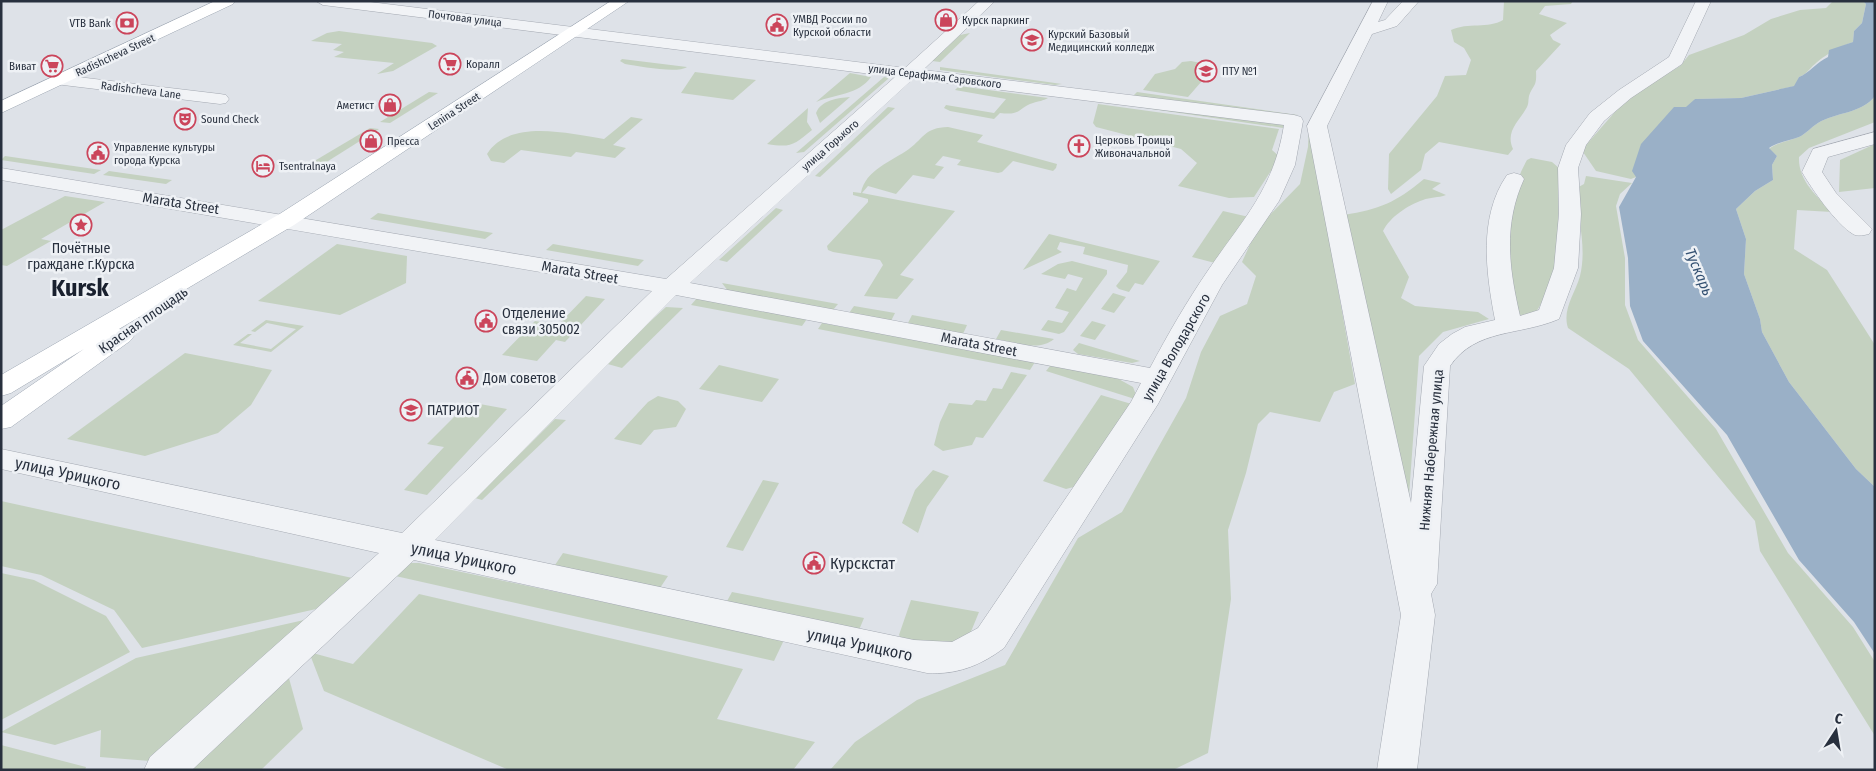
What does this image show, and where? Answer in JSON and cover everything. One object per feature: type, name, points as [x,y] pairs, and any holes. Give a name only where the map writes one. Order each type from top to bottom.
[{"type":"main road","name":"Radishcheva Street","points":[[1,108],[228,1]]},
{"type":"main road","name":"Lenina Street","points":[[286,220],[622,1]]},
{"type":"main road","points":[[1,387],[286,220]]},
{"type":"main road","name":"Красная площадь","points":[[1,420],[286,220]]},
{"type":"street","name":"Почтовая улица","points":[[323,1],[576,32]]},
{"type":"street","name":"улица Горького","points":[[164,770],[408,546],[670,287],[988,1]]},
{"type":"street","points":[[1294,122],[1308,116],[1324,115],[1352,61],[1352,54],[1381,1]]},
{"type":"street","points":[[1365,31],[1391,23],[1412,1]]},
{"type":"street","name":"Нижняя Набережная улица","points":[[1397,770],[1418,615],[1437,366],[1446,350],[1457,340],[1473,333],[1540,320],[1550,314],[1566,268],[1570,214],[1568,168],[1576,145],[1597,117],[1625,94],[1676,60],[1704,1]]},
{"type":"street","name":"улица Серафима Саровского","points":[[576,32],[910,72],[1294,122]]},
{"type":"street","name":"Radishcheva Lane","points":[[61,80],[220,99]]},
{"type":"street","name":"Нижняя Набережная улица","points":[[1324,115],[1317,126],[1418,615]]},
{"type":"street","name":"улица Володарского","points":[[926,658],[953,659],[975,652],[991,638],[1139,413],[1221,270],[1260,217],[1286,168],[1294,122]]},
{"type":"street","points":[[1870,234],[1828,197],[1812,172],[1820,153],[1875,138]]},
{"type":"street","name":"Marata Street","points":[[1,174],[286,220],[670,287],[1158,378]]},
{"type":"street","points":[[1510,325],[1500,265],[1498,239],[1508,191],[1514,179]]},
{"type":"street","name":"улица Урицкого","points":[[1,459],[926,658]]},
{"type":"green space","points":[[1504,1],[1573,1],[1571,4],[1545,6],[1539,14],[1567,23],[1550,35],[1553,40],[1561,44],[1536,71],[1535,83],[1529,96],[1528,106],[1512,132],[1511,143],[1513,149],[1508,155],[1439,142],[1425,154],[1421,170],[1391,194],[1388,189],[1389,154],[1437,96],[1445,76],[1466,75],[1471,60],[1464,48],[1454,42],[1451,30],[1464,26],[1497,23],[1503,20]]},
{"type":"green space","points":[[1833,1],[1863,1],[1866,4],[1862,23],[1854,31],[1853,42],[1833,51],[1819,61],[1799,77],[1795,86],[1741,98],[1695,99],[1636,177],[1631,179],[1596,171],[1583,152],[1586,145],[1628,97],[1680,66],[1689,55],[1744,35],[1771,19],[1800,10],[1826,8]]},
{"type":"green space","points":[[339,31],[432,43],[437,46],[393,71],[377,74],[394,63],[334,57],[344,52],[333,50],[342,44],[311,41],[327,33]]},
{"type":"green space","points":[[970,33],[940,62],[932,61],[960,35]]},
{"type":"green space","points":[[622,59],[687,67],[675,70],[658,69],[625,64],[620,61]]},
{"type":"green space","points":[[1191,61],[1215,66],[1188,97],[1143,90],[1155,74],[1175,69],[1182,62]]},
{"type":"green space","points":[[940,67],[1062,84],[1055,85],[940,70]]},
{"type":"green space","points":[[695,72],[756,80],[733,100],[681,93]]},
{"type":"green space","points":[[850,73],[871,77],[866,83],[853,91],[816,102]]},
{"type":"green space","points":[[884,77],[889,78],[804,152],[796,153]]},
{"type":"green space","points":[[959,86],[1048,98],[1028,105],[1016,112],[1000,113],[994,119],[950,111],[944,108],[946,105],[994,113],[1006,99],[955,90]]},
{"type":"green space","points":[[429,92],[438,93],[390,123],[380,122]]},
{"type":"green space","points":[[1137,92],[1298,115],[1288,116],[1133,96]]},
{"type":"green space","points":[[1875,96],[1875,122],[1809,148],[1799,157],[1805,181],[1832,212],[1797,210],[1794,249],[1827,270],[1875,345],[1875,487],[1856,469],[1789,382],[1762,332],[1760,319],[1744,274],[1746,239],[1736,209],[1755,191],[1773,180],[1772,165],[1777,156],[1769,149],[1780,143],[1802,136],[1825,119],[1856,110]]},
{"type":"green space","points":[[850,97],[820,123],[816,113],[822,105],[835,99]]},
{"type":"green space","points":[[1083,99],[1284,124],[1283,128]]},
{"type":"green space","points":[[1098,104],[1279,129],[1272,150],[1280,157],[1254,197],[1229,198],[1178,186],[1197,163],[1181,149],[1096,127],[1093,123]]},
{"type":"green space","points":[[888,107],[895,108],[820,177],[815,176]]},
{"type":"green space","points":[[808,108],[807,122],[812,130],[792,144],[782,146],[767,144]]},
{"type":"green space","points":[[631,117],[643,119],[613,145],[626,148],[615,158],[576,152],[571,157],[521,150],[504,163],[491,161],[487,154],[497,143],[510,136],[525,132],[558,132],[604,139]]},
{"type":"green space","points":[[948,127],[983,135],[977,142],[1057,164],[1056,168],[1053,171],[1013,161],[1002,172],[998,173],[957,165],[961,160],[943,156],[935,165],[944,167],[934,179],[913,175],[896,194],[868,186],[862,193],[955,211],[900,275],[914,279],[897,299],[864,296],[883,265],[880,260],[833,252],[828,250],[827,246],[868,202],[868,199],[853,195],[853,192],[861,193],[873,172],[909,149],[929,131]]},
{"type":"green space","points":[[1309,127],[1355,384],[1334,392],[1320,422],[1270,412],[1258,424],[1246,473],[1228,530],[1231,599],[1208,753],[1173,770],[830,770],[855,742],[917,700],[1005,665],[1078,538],[1122,512],[1186,398],[1201,352],[1220,316],[1247,304],[1256,276],[1242,262],[1258,227],[1300,184],[1308,147]]},
{"type":"green space","points":[[370,128],[379,129],[317,168],[306,166]]},
{"type":"green space","points":[[1875,144],[1875,188],[1839,192],[1840,160]]},
{"type":"green space","points":[[5,156],[101,170],[94,174],[1,160]]},
{"type":"green space","points":[[1531,158],[1552,162],[1559,168],[1558,265],[1549,290],[1535,314],[1524,316],[1515,313],[1509,255],[1509,235],[1513,197],[1527,160]]},
{"type":"green space","points":[[109,171],[172,180],[166,184],[103,175]]},
{"type":"green space","points":[[1586,176],[1632,183],[1620,194],[1616,206],[1625,258],[1625,305],[1638,340],[1716,429],[1788,553],[1853,627],[1875,662],[1875,736],[1760,551],[1755,521],[1629,369],[1568,328],[1568,308],[1580,276],[1583,255],[1575,189],[1584,184]]},
{"type":"green space","points":[[1424,179],[1441,183],[1432,189],[1446,195],[1426,199],[1411,205],[1395,216],[1383,231],[1409,277],[1401,298],[1415,306],[1478,312],[1489,319],[1443,332],[1419,356],[1408,510],[1344,215],[1387,204]]},
{"type":"green space","points":[[65,196],[105,202],[41,239],[51,241],[7,266],[1,265],[1,230]]},
{"type":"green space","points":[[776,208],[783,210],[727,262],[719,260]]},
{"type":"green space","points":[[1223,211],[1249,217],[1215,263],[1192,257]]},
{"type":"green space","points":[[378,213],[493,233],[485,239],[370,219]]},
{"type":"green space","points":[[1049,234],[1160,261],[1143,285],[1135,283],[1129,292],[1116,286],[1127,272],[1128,265],[1083,254],[1085,247],[1060,242],[1057,249],[1062,252],[1023,270]]},
{"type":"green space","points":[[337,244],[407,256],[406,283],[340,315],[258,301]]},
{"type":"green space","points":[[553,244],[644,260],[638,266],[546,250]]},
{"type":"green space","points":[[1072,261],[1107,270],[1107,274],[1064,332],[1059,334],[1041,330],[1048,320],[1062,323],[1069,312],[1055,308],[1067,288],[1076,291],[1083,278],[1068,274],[1065,279],[1041,274],[1058,264]]},
{"type":"green space","points":[[722,283],[838,304],[833,310],[728,291]]},
{"type":"green space","points":[[1113,293],[1126,297],[1114,313],[1101,309]]},
{"type":"green space","points":[[586,296],[605,299],[565,342],[556,340],[537,361],[502,355],[535,321],[558,325]]},
{"type":"green space","points":[[697,298],[807,319],[802,326],[691,305]]},
{"type":"green space","points":[[854,306],[895,313],[891,321],[849,313]]},
{"type":"green space","points":[[666,307],[683,308],[622,368],[604,363]]},
{"type":"green space","points":[[912,315],[967,325],[963,334],[907,325]]},
{"type":"green space","points":[[266,320],[304,326],[271,352],[233,345],[248,334],[252,334],[240,343],[271,349],[296,329],[267,323],[255,332],[251,331]]},
{"type":"green space","points":[[1092,321],[1106,325],[1095,340],[1080,336]]},
{"type":"green space","points":[[822,323],[1035,362],[1030,370],[818,329]]},
{"type":"green space","points":[[1001,330],[1054,339],[1048,343],[1034,346],[1019,344],[996,339]]},
{"type":"green space","points":[[1079,343],[1140,361],[1132,363],[1078,354],[1073,350]]},
{"type":"green space","points":[[185,353],[272,370],[251,405],[218,433],[145,456],[67,439]]},
{"type":"green space","points":[[719,365],[779,379],[762,402],[699,389]]},
{"type":"green space","points":[[1050,366],[1115,377],[1133,387],[1138,400],[1046,371]]},
{"type":"green space","points":[[1011,372],[1027,375],[983,438],[976,437],[972,445],[943,451],[934,445],[940,422],[949,403],[972,405],[976,400],[986,401],[993,388],[1002,389]]},
{"type":"green space","points":[[1101,395],[1135,405],[1081,485],[1066,489],[1043,481]]},
{"type":"green space","points":[[658,396],[678,401],[686,409],[676,427],[654,430],[641,445],[614,439],[648,402]]},
{"type":"green space","points":[[469,402],[507,409],[427,495],[404,490],[444,447],[427,444]]},
{"type":"green space","points":[[555,419],[566,420],[482,500],[475,498]]},
{"type":"green space","points":[[933,470],[949,476],[927,507],[918,533],[902,523],[915,490]]},
{"type":"green space","points":[[763,480],[779,483],[743,551],[726,547]]},
{"type":"green space","points":[[1,501],[357,579],[325,607],[142,648],[114,610],[41,575],[1,566]]},
{"type":"green space","points":[[563,553],[668,576],[660,588],[555,565]]},
{"type":"green space","points":[[409,563],[419,563],[784,640],[774,661],[391,575]]},
{"type":"green space","points":[[1,573],[34,580],[106,616],[130,652],[1,720]]},
{"type":"green space","points":[[732,592],[864,618],[859,630],[726,603]]},
{"type":"green space","points":[[419,594],[743,669],[717,719],[815,742],[793,770],[509,770],[324,691],[309,652],[353,664]]},
{"type":"green space","points":[[911,600],[979,612],[970,634],[935,650],[905,644],[899,635]]},
{"type":"green space","points":[[313,618],[150,761],[100,757],[101,730],[55,745],[1,732],[136,658]]},
{"type":"green space","points":[[287,671],[303,729],[261,770],[182,770]]},
{"type":"green space","points":[[1,745],[86,767],[85,770],[1,770]]},
{"type":"water","name":"Тускарь","points":[[1863,1],[1875,1],[1875,96],[1856,110],[1825,119],[1799,137],[1769,148],[1777,156],[1772,165],[1773,180],[1755,191],[1736,209],[1746,239],[1744,274],[1760,319],[1762,332],[1789,382],[1856,469],[1875,487],[1875,654],[1854,622],[1799,560],[1727,435],[1643,341],[1630,306],[1628,258],[1619,207],[1636,177],[1632,171],[1641,144],[1674,107],[1686,107],[1695,99],[1741,98],[1794,86],[1799,77],[1828,57],[1829,50],[1853,42],[1854,31],[1862,23],[1866,4]]},
{"type":"place","name":"Курск паркинг","points":[[946,20]]},
{"type":"place","name":"VTB Bank","points":[[127,23]]},
{"type":"place","name":"УМВД России по Курской области","points":[[777,25]]},
{"type":"place","name":"Курский Базовый Медицинский колледж","points":[[1032,40]]},
{"type":"place","name":"Коралл","points":[[450,64]]},
{"type":"place","name":"Виват","points":[[52,66]]},
{"type":"place","name":"ПТУ №1","points":[[1206,71]]},
{"type":"place","name":"Аметист","points":[[390,105]]},
{"type":"place","name":"Sound Check","points":[[185,119]]},
{"type":"place","name":"Пресса","points":[[371,141]]},
{"type":"place","name":"Церковь Троицы Живоначальной","points":[[1079,146]]},
{"type":"place","name":"Управление культуры города Курска","points":[[98,153]]},
{"type":"place","name":"Tsentralnaya","points":[[263,166]]},
{"type":"place","name":"Почётные граждане г.Курска","points":[[81,225]]},
{"type":"place","name":"Отделение связи 305002","points":[[486,321]]},
{"type":"place","name":"Дом советов","points":[[467,378]]},
{"type":"place","name":"ПАТРИОТ","points":[[411,410]]},
{"type":"place","name":"Курскстат","points":[[814,563]]},
{"type":"district","name":"Kursk","points":[[80,288]]}]
